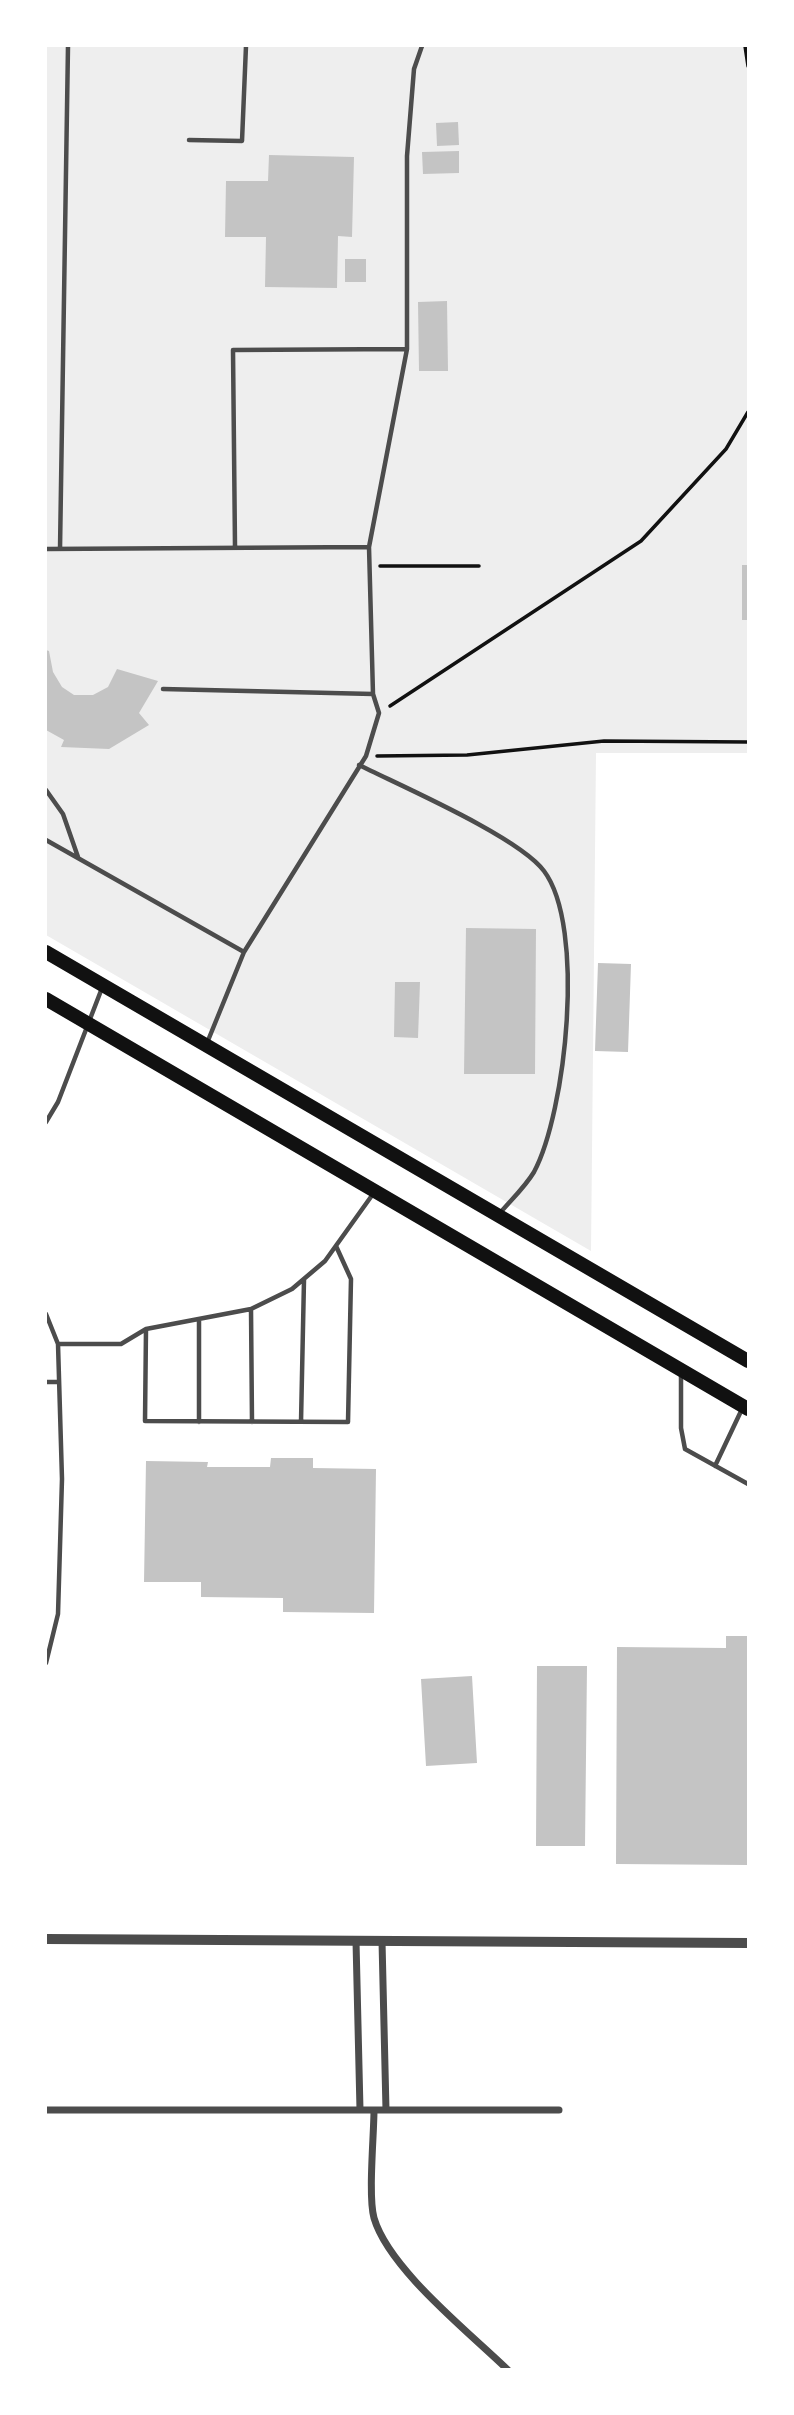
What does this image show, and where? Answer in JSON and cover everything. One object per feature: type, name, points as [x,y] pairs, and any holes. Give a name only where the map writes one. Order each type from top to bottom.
[{"type":"main road","points":[[46,952],[748,1361]]},
{"type":"main road","points":[[46,999],[746,1407]]},
{"type":"street","points":[[46,1939],[748,1943]]},
{"type":"street","points":[[356,1941],[360,2110]]},
{"type":"street","points":[[382,1941],[386,2110]]},
{"type":"street","points":[[46,2110],[559,2110]]},
{"type":"street","points":[[374,2110],[373,2214],[383,2243],[422,2287],[508,2370]]},
{"type":"lane","points":[[60,549],[68,46]]},
{"type":"lane","points":[[188,140],[242,141],[246,46]]},
{"type":"lane","points":[[207,1044],[244,952],[366,756],[379,713],[373,694],[369,547],[407,349],[407,156],[414,69],[422,46]]},
{"type":"lane","points":[[235,547],[233,350],[407,349]]},
{"type":"lane","points":[[46,549],[369,547]]},
{"type":"lane","points":[[163,689],[373,694]]},
{"type":"lane","points":[[359,765],[466,819],[514,847],[543,869],[557,895],[569,951],[565,1039],[549,1131],[533,1172],[499,1214]]},
{"type":"lane","points":[[46,789],[63,814],[78,858]]},
{"type":"lane","points":[[46,840],[244,952]]},
{"type":"lane","points":[[46,1122],[58,1102],[102,987]]},
{"type":"lane","points":[[58,1344],[121,1344],[146,1329],[251,1309],[292,1289],[325,1261],[375,1191]]},
{"type":"lane","points":[[146,1329],[145,1421],[348,1422],[351,1279],[336,1246]]},
{"type":"lane","points":[[301,1422],[304,1279]]},
{"type":"lane","points":[[251,1309],[252,1422]]},
{"type":"lane","points":[[46,1314],[58,1344],[62,1479],[58,1614],[46,1663]]},
{"type":"lane","points":[[199,1320],[199,1422]]},
{"type":"lane","points":[[681,1370],[681,1428],[685,1449],[748,1484]]},
{"type":"lane","points":[[46,1382],[59,1382]]},
{"type":"lane","points":[[715,1466],[746,1407]]},
{"type":"path","points":[[745,46],[748,66]]},
{"type":"path","points":[[379,713],[641,541],[726,449],[748,412]]},
{"type":"path","points":[[370,566],[479,566]]},
{"type":"path","points":[[366,756],[467,755],[604,741],[748,742]]},
{"type":"shaded area","points":[[46,46],[748,46],[748,753],[596,753],[591,1251],[46,935]]},
{"type":"building","points":[[458,122],[459,145],[437,146],[436,123]]},
{"type":"building","points":[[459,151],[459,173],[423,174],[422,152]]},
{"type":"building","points":[[269,155],[354,157],[352,237],[338,236],[337,288],[265,287],[266,237],[225,237],[226,181],[268,181]]},
{"type":"building","points":[[345,259],[366,259],[366,282],[345,282]]},
{"type":"building","points":[[447,301],[448,371],[419,371],[418,302]]},
{"type":"building","points":[[742,565],[748,565],[748,620],[742,620]]},
{"type":"building","points":[[46,650],[49,651],[53,672],[62,687],[74,695],[93,695],[108,687],[117,669],[158,681],[139,713],[149,725],[109,749],[61,747],[64,740],[46,730]]},
{"type":"building","points":[[466,928],[536,929],[535,1074],[464,1074]]},
{"type":"building","points":[[598,963],[631,964],[628,1052],[595,1051]]},
{"type":"building","points":[[395,982],[420,982],[418,1038],[394,1037]]},
{"type":"building","points":[[271,1458],[313,1458],[313,1468],[376,1469],[374,1613],[283,1612],[283,1598],[201,1597],[201,1582],[144,1582],[146,1461],[208,1462],[207,1467],[270,1467]]},
{"type":"building","points":[[726,1636],[748,1636],[748,1865],[616,1864],[617,1647],[726,1648]]},
{"type":"building","points":[[537,1666],[587,1666],[585,1846],[536,1846]]},
{"type":"building","points":[[472,1676],[477,1763],[426,1766],[421,1679]]}]
